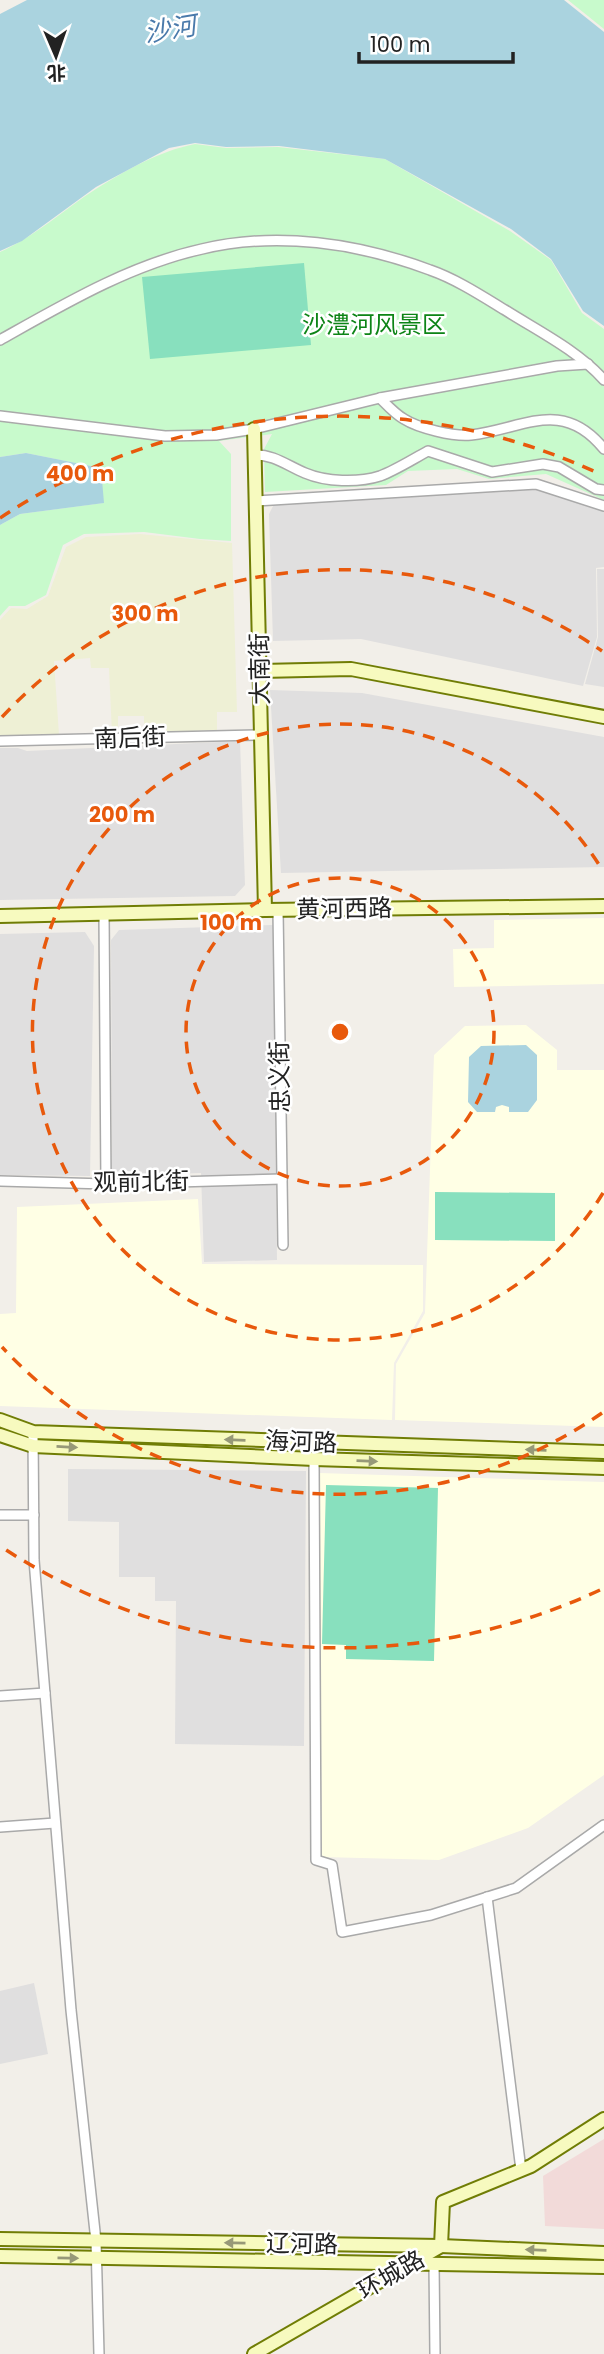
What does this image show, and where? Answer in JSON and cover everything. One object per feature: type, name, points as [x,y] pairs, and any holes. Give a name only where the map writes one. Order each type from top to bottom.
[{"type":"street","points":[[0,340],[62,305],[138,269],[200,249],[234,242],[307,242],[360,249],[432,270],[490,301],[561,346],[589,364],[604,380]]},
{"type":"street","points":[[557,366],[563,360],[561,346]]},
{"type":"street","points":[[0,416],[165,436],[216,435],[254,429],[380,398],[557,366],[589,364]]},
{"type":"street","points":[[380,398],[404,419],[441,432],[469,436],[544,419],[566,421],[588,433],[604,449]]},
{"type":"street","name":"大南街","points":[[254,429],[261,671],[260,735],[272,910]]},
{"type":"street","points":[[254,455],[267,455],[308,474],[334,480],[380,476],[428,451],[492,472],[543,464],[559,467],[596,489],[604,490]]},
{"type":"street","points":[[256,501],[536,484],[604,506]]},
{"type":"street","points":[[261,671],[351,669],[604,718]]},
{"type":"street","name":"南后街","points":[[0,741],[260,735]]},
{"type":"street","name":"黄河西路","points":[[0,916],[604,906]]},
{"type":"street","name":"忠义街","points":[[272,910],[284,1245]]},
{"type":"street","points":[[104,914],[106,1184]]},
{"type":"street","name":"观前北街","points":[[0,1181],[106,1184],[282,1179]]},
{"type":"street","name":"海河路","points":[[0,1420],[33,1432],[604,1452]]},
{"type":"street","points":[[33,1432],[34,1560],[71,2010],[96,2241],[99,2354]]},
{"type":"street","name":"海河路","points":[[0,1435],[33,1446],[314,1459],[604,1468]]},
{"type":"street","points":[[314,1459],[316,1860],[332,1865],[342,1931],[431,1915],[516,1888],[604,1825]]},
{"type":"street","points":[[0,1515],[34,1515]]},
{"type":"street","points":[[0,1696],[45,1693]]},
{"type":"street","points":[[0,1827],[55,1823]]},
{"type":"street","points":[[487,1898],[521,2170]]},
{"type":"street","name":"环城路","points":[[254,2354],[441,2246],[443,2202],[531,2166],[604,2119]]},
{"type":"street","name":"辽河路","points":[[0,2239],[441,2246],[604,2253]]},
{"type":"street","name":"辽河路","points":[[0,2256],[604,2267]]},
{"type":"street","points":[[434,2264],[435,2354]]},
{"type":"shaded area","points":[[533,488],[604,511],[604,567],[596,568],[597,637],[583,686],[361,639],[273,641],[269,514],[274,504]]},
{"type":"shaded area","points":[[140,534],[232,543],[237,712],[217,712],[217,730],[144,733],[144,716],[118,716],[118,733],[112,734],[109,668],[91,668],[90,658],[54,661],[59,735],[0,736],[0,620],[11,608],[27,609],[48,596],[66,547],[86,537]]},
{"type":"shaded area","points":[[597,569],[604,569],[604,687],[585,684],[598,637]]},
{"type":"shaded area","points":[[270,690],[362,693],[604,737],[604,867],[281,873]]},
{"type":"shaded area","points":[[240,741],[245,885],[235,896],[0,900],[0,748],[27,751]]},
{"type":"shaded area","points":[[604,918],[604,984],[454,987],[453,949],[494,948],[494,920]]},
{"type":"shaded area","points":[[273,925],[277,1260],[204,1262],[201,1173],[112,1176],[111,940],[119,930]]},
{"type":"shaded area","points":[[85,932],[94,946],[90,1176],[0,1175],[0,934]]},
{"type":"shaded area","points":[[526,1025],[557,1050],[557,1070],[604,1070],[604,1427],[395,1420],[396,1364],[425,1313],[434,1055],[465,1026]]},
{"type":"shaded area","points":[[198,1199],[202,1264],[423,1265],[423,1311],[394,1363],[392,1420],[0,1406],[0,1314],[16,1313],[17,1207]]},
{"type":"shaded area","points":[[68,1469],[306,1471],[304,1746],[175,1744],[176,1601],[155,1601],[155,1577],[119,1577],[119,1522],[68,1521]]},
{"type":"shaded area","points":[[319,1473],[604,1482],[604,1775],[528,1828],[439,1860],[322,1857]]},
{"type":"shaded area","points":[[34,1983],[48,2054],[0,2064],[0,1991]]},
{"type":"shaded area","points":[[604,2139],[604,2229],[545,2226],[543,2176]]},
{"type":"green space","points":[[568,0],[604,0],[604,29]]},
{"type":"green space","name":"沙澧河风景区","points":[[195,144],[226,148],[278,147],[385,159],[510,231],[551,260],[582,313],[604,329],[604,500],[546,474],[489,479],[457,469],[408,471],[386,485],[265,492],[264,449],[272,434],[219,441],[231,454],[231,541],[144,532],[84,534],[63,545],[46,595],[25,606],[9,606],[0,616],[0,525],[20,514],[103,503],[100,468],[26,453],[0,457],[0,252],[26,238],[119,175],[156,156]]},
{"type":"green space","points":[[304,263],[311,345],[150,359],[142,277]]},
{"type":"green space","points":[[435,1192],[555,1193],[555,1241],[435,1240]]},
{"type":"green space","points":[[326,1485],[438,1488],[434,1661],[346,1659],[346,1645],[322,1644]]},
{"type":"water","name":"沙河","points":[[27,0],[564,0],[604,32],[604,326],[583,311],[551,259],[511,229],[385,159],[279,146],[226,147],[195,143],[169,148],[96,187],[22,241],[0,251],[0,14]]},
{"type":"water","points":[[26,453],[101,468],[104,503],[20,514],[0,525],[0,457]]},
{"type":"water","points":[[526,1045],[537,1055],[537,1100],[528,1112],[509,1112],[509,1107],[502,1105],[496,1107],[495,1112],[477,1112],[468,1102],[469,1057],[481,1046]]}]
